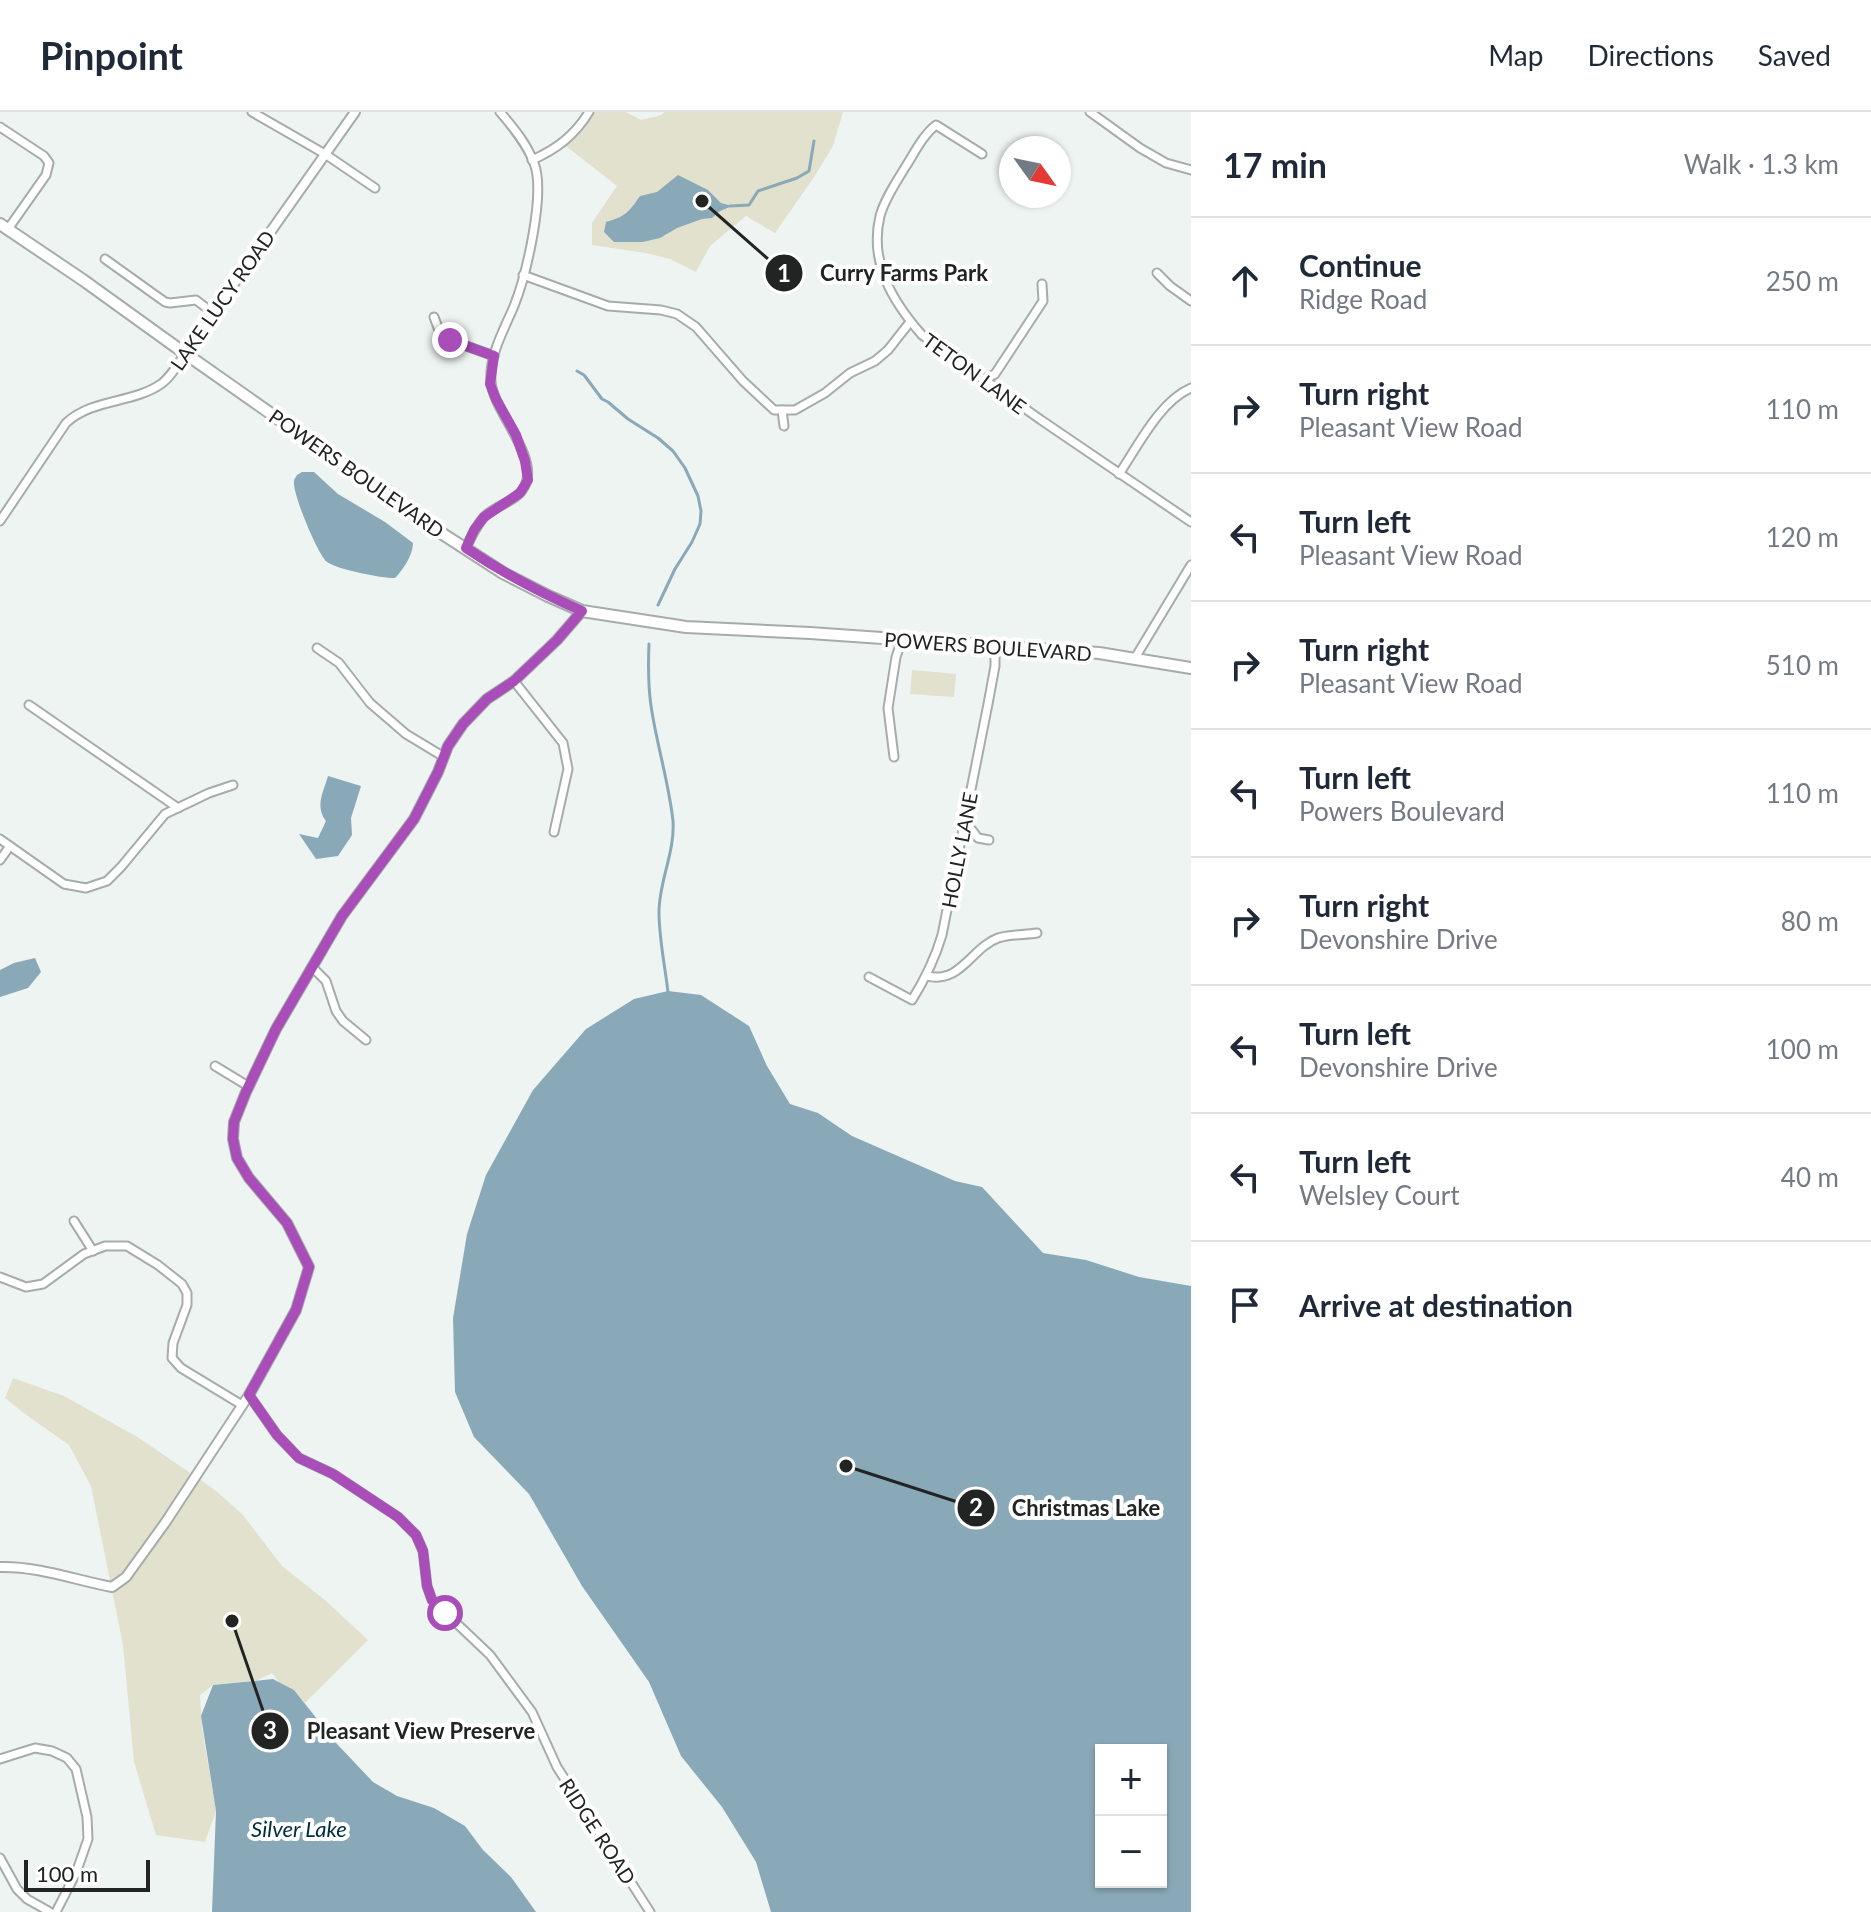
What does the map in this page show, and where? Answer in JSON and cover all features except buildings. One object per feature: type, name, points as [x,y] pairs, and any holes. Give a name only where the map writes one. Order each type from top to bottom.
[{"type":"main road","name":"POWERS BOULEVARD","points":[[4,226],[466,548],[526,585],[582,611],[686,627],[1099,653],[1191,668]]},
{"type":"street","points":[[252,112],[325,154],[375,188]]},
{"type":"street","name":"LAKE LUCY ROAD","points":[[0,521],[66,423],[77,413],[152,389],[164,382],[355,112]]},
{"type":"street","points":[[466,548],[484,517],[520,493],[528,480],[516,435],[490,384],[494,356],[515,302],[530,250],[537,199],[535,165],[500,112]]},
{"type":"street","points":[[532,160],[569,139],[589,112]]},
{"type":"street","points":[[1090,112],[1166,163],[1191,170]]},
{"type":"street","name":"TETON LANE","points":[[982,154],[936,125],[927,132],[880,214],[877,242],[883,278],[910,322],[922,335],[1191,522]]},
{"type":"street","points":[[0,127],[44,156],[49,163],[46,175],[4,226]]},
{"type":"street","points":[[105,259],[165,302],[196,300],[213,313]]},
{"type":"street","points":[[1157,273],[1191,301]]},
{"type":"street","points":[[523,275],[608,306],[677,314],[696,327],[774,410],[795,410],[825,393],[850,373],[875,361],[910,322]]},
{"type":"street","points":[[983,380],[995,374],[1043,301],[1042,284]]},
{"type":"street","points":[[434,317],[440,333],[450,340],[494,356]]},
{"type":"street","points":[[1119,474],[1166,406],[1182,391],[1191,388]]},
{"type":"street","points":[[782,410],[784,426]]},
{"type":"street","points":[[1135,658],[1191,565]]},
{"type":"street","points":[[0,1567],[28,1569],[112,1587],[126,1577],[165,1523],[249,1395],[296,1310],[309,1267],[287,1223],[249,1178],[237,1158],[233,1139],[234,1122],[248,1086],[276,1029],[342,916],[414,819],[448,746],[463,724],[487,699],[514,681],[582,611]]},
{"type":"street","points":[[894,757],[888,708],[896,657],[902,640]]},
{"type":"street","name":"HOLLY LANE","points":[[927,976],[942,935],[995,666],[995,646]]},
{"type":"street","points":[[317,648],[339,663],[370,703],[406,734],[444,757]]},
{"type":"street","points":[[514,681],[563,743],[568,769],[554,832]]},
{"type":"street","points":[[29,705],[178,808]]},
{"type":"street","points":[[0,839],[64,884],[86,888],[107,881],[165,814],[233,785]]},
{"type":"street","points":[[964,820],[978,838],[989,840]]},
{"type":"street","points":[[0,860],[10,846]]},
{"type":"street","points":[[869,977],[912,1000],[927,976],[936,978],[953,974],[997,939],[1037,933]]},
{"type":"street","points":[[312,967],[326,981],[336,1011],[343,1021],[366,1040]]},
{"type":"street","points":[[215,1066],[248,1086]]},
{"type":"street","points":[[74,1221],[93,1251]]},
{"type":"street","points":[[0,1277],[26,1287],[43,1284],[84,1254],[105,1246],[127,1246],[158,1265],[182,1284],[187,1293],[187,1305],[173,1343],[172,1358],[181,1368],[242,1405]]},
{"type":"street","name":"RIDGE ROAD","points":[[249,1395],[277,1435],[299,1458],[333,1474],[398,1517],[416,1535],[423,1551],[432,1600],[490,1655],[532,1712],[557,1767],[650,1912]]},
{"type":"street","points":[[0,1759],[35,1748],[67,1758],[76,1769],[87,1817],[88,1839],[76,1873],[56,1912]]},
{"type":"street","points":[[0,1858],[17,1889],[27,1899],[50,1912]]},
{"type":"green space","points":[[587,112],[626,112],[641,120],[665,112],[843,112],[833,146],[775,233],[746,216],[710,246],[696,272],[670,259],[592,245],[592,223],[617,186],[562,143]]},
{"type":"green space","points":[[912,670],[956,674],[954,697],[910,694]]},
{"type":"green space","points":[[13,1378],[64,1396],[139,1438],[215,1490],[243,1515],[282,1566],[368,1640],[305,1703],[272,1673],[258,1680],[213,1685],[200,1695],[202,1728],[216,1811],[205,1842],[156,1835],[134,1762],[123,1645],[91,1486],[69,1445],[5,1398]]},
{"type":"water","points":[[678,175],[708,190],[721,203],[732,206],[712,218],[643,242],[614,242],[604,232],[606,222],[622,216],[640,196],[657,192]]},
{"type":"water","points":[[302,472],[314,472],[338,494],[413,543],[407,562],[395,578],[360,573],[327,562],[312,536],[294,488],[294,480]]},
{"type":"water","points":[[328,776],[361,786],[351,818],[352,835],[338,856],[316,859],[299,834],[318,838],[326,821],[320,805]]},
{"type":"water","points":[[35,958],[41,972],[28,988],[0,997],[0,970]]},
{"type":"water","points":[[668,991],[701,995],[749,1026],[767,1066],[790,1104],[818,1113],[852,1136],[955,1181],[982,1187],[1043,1253],[1086,1260],[1139,1277],[1191,1286],[1191,1912],[771,1912],[756,1862],[722,1807],[681,1756],[649,1682],[582,1586],[529,1494],[474,1437],[455,1392],[453,1318],[467,1234],[486,1175],[533,1090],[586,1029],[634,999]]},
{"type":"water","name":"Silver Lake","points":[[273,1679],[294,1690],[337,1744],[373,1782],[397,1796],[434,1808],[465,1826],[483,1850],[511,1877],[536,1912],[212,1912],[216,1811],[201,1716],[213,1685]]},
{"type":"waterway","points":[[730,206],[749,205],[758,191],[809,171],[814,141]]},
{"type":"waterway","points":[[577,371],[584,375],[602,399],[673,451],[698,496],[700,524],[658,605]]},
{"type":"waterway","points":[[649,644],[651,704],[673,821],[672,844],[659,912],[668,992]]},
{"type":"place","name":"Curry Farms Park","points":[[702,201]]},
{"type":"place","name":"Christmas Lake","points":[[846,1466]]},
{"type":"place","name":"Pleasant View Preserve","points":[[232,1621]]},
{"type":"route","points":[[445,1613],[432,1600],[423,1551],[416,1535],[398,1517],[333,1474],[299,1458],[277,1435],[249,1395],[296,1310],[309,1267],[287,1223],[249,1178],[237,1158],[233,1139],[234,1122],[276,1029],[342,916],[414,819],[448,746],[463,724],[487,699],[514,681],[582,611],[503,573],[466,548],[484,517],[514,499],[528,480],[516,435],[490,384],[494,356],[450,340]]}]
